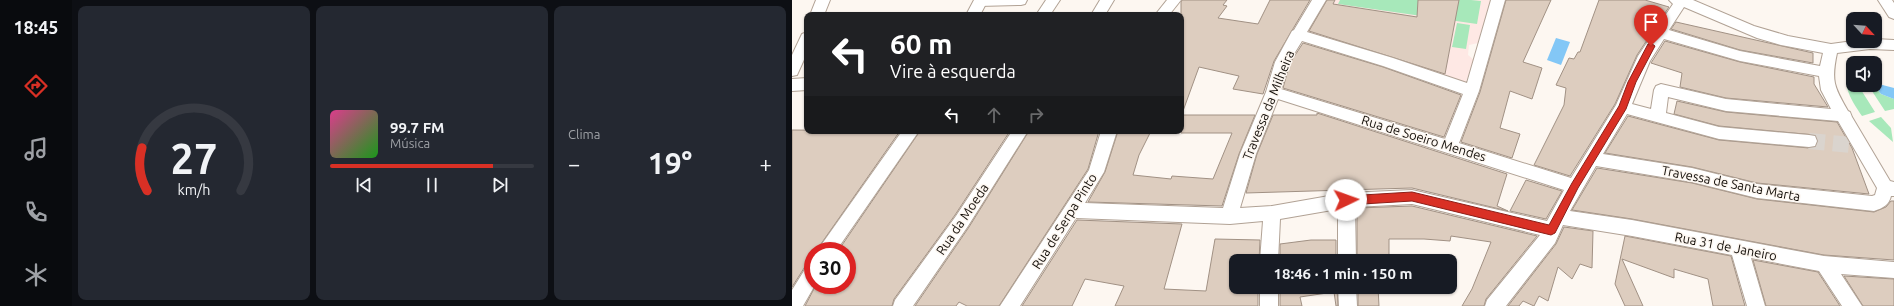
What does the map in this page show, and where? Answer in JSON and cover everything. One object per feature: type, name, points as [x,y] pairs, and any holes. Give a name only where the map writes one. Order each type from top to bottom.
[{"type":"street","points":[[818,12],[823,0]]},
{"type":"street","points":[[978,6],[1021,2],[1022,0]]},
{"type":"street","points":[[1045,12],[1053,0]]},
{"type":"street","points":[[1100,12],[1107,0]]},
{"type":"street","points":[[1164,12],[1174,0]]},
{"type":"street","name":"Travessa da Milheira","points":[[1230,216],[1236,191],[1248,154],[1273,92],[1282,62],[1297,34],[1319,0]]},
{"type":"street","points":[[1450,145],[1472,91],[1498,0]]},
{"type":"street","points":[[1885,0],[1894,14]]},
{"type":"street","points":[[1494,306],[1549,237],[1575,186],[1623,107],[1643,60],[1651,46],[1687,2],[1773,38],[1831,49],[1881,43],[1894,45]]},
{"type":"street","points":[[1661,33],[1740,56],[1826,72]]},
{"type":"street","points":[[1297,34],[1388,62],[1472,91]]},
{"type":"street","points":[[792,71],[804,45]]},
{"type":"street","points":[[1831,49],[1826,72],[1828,90],[1844,116],[1855,145],[1889,189]]},
{"type":"street","points":[[792,85],[804,84]]},
{"type":"street","points":[[1658,117],[1661,90],[1726,104],[1844,116]]},
{"type":"street","name":"Rua de Soeiro Mendes","points":[[1273,92],[1450,145],[1575,186]]},
{"type":"street","points":[[1623,107],[1719,133],[1808,141]]},
{"type":"street","points":[[832,242],[909,134]]},
{"type":"street","name":"Rua da Moeda","points":[[902,306],[962,221],[1018,134]]},
{"type":"street","name":"Rua de Serpa Pinto","points":[[1010,306],[1096,172],[1108,134]]},
{"type":"street","name":"Travessa de Santa Marta","points":[[1591,159],[1692,175],[1757,191],[1815,199],[1874,204],[1882,199],[1889,189]]},
{"type":"street","name":"Rua 31 de Janeiro","points":[[1072,210],[1230,216],[1272,213],[1346,200],[1412,197],[1555,224],[1739,248],[1824,264],[1894,270]]},
{"type":"street","points":[[1346,200],[1347,254]]},
{"type":"street","points":[[1269,254],[1272,213]]},
{"type":"street","points":[[1739,248],[1756,306]]},
{"type":"street","points":[[1824,264],[1853,306]]},
{"type":"street","points":[[793,306],[804,287]]},
{"type":"street","points":[[1269,294],[1269,306]]},
{"type":"street","points":[[1347,294],[1348,306]]},
{"type":"shaded area","points":[[1325,0],[1495,0],[1490,2],[1478,43],[1469,45],[1468,55],[1474,60],[1465,84],[1306,34]]},
{"type":"green space","points":[[1340,0],[1481,1],[1477,24],[1338,4]]},
{"type":"green space","points":[[1457,23],[1470,25],[1466,49],[1452,47]]},
{"type":"green space","points":[[1849,92],[1862,92],[1875,112],[1862,116]]},
{"type":"green space","points":[[1873,92],[1879,92],[1894,99],[1894,109],[1885,111]]},
{"type":"green space","points":[[1881,117],[1891,128],[1893,142],[1869,121]]},
{"type":"water","points":[[1556,38],[1570,42],[1561,65],[1547,60]]},
{"type":"water","points":[[1882,85],[1894,88],[1894,99],[1879,92],[1882,92]]},
{"type":"building","points":[[1182,0],[1227,0],[1223,5],[1227,6],[1218,18],[1258,24],[1270,0],[1310,0],[1274,61],[1263,94],[1233,89],[1239,76],[1199,67],[1184,108],[1184,12],[1181,12]]},
{"type":"building","points":[[1327,0],[1335,0],[1333,4],[1417,17],[1418,0],[1459,0],[1445,74],[1309,31]]},
{"type":"building","points":[[1506,0],[1551,0],[1523,62],[1542,68],[1532,99],[1510,91],[1500,128],[1520,134],[1512,158],[1461,142],[1480,92]]},
{"type":"building","points":[[1599,0],[1645,0],[1669,7],[1637,55],[1615,104],[1570,176],[1534,165],[1564,105],[1566,88],[1556,85],[1569,58],[1574,59],[1578,52],[1580,52]]},
{"type":"building","points":[[1676,22],[1813,53],[1813,63],[1740,50],[1671,29]]},
{"type":"building","points":[[1665,41],[1740,62],[1814,77],[1814,84],[1828,107],[1726,98],[1680,87],[1682,73],[1651,63]]},
{"type":"building","points":[[1303,43],[1383,67],[1461,95],[1444,137],[1283,88],[1290,63]]},
{"type":"building","points":[[1677,101],[1726,112],[1837,122],[1852,148],[1869,194],[1757,183],[1692,167],[1605,153],[1628,116],[1719,140],[1809,148],[1815,147],[1818,142],[1815,135],[1719,126],[1674,114]]},
{"type":"building","points":[[1317,113],[1507,174],[1497,206],[1508,211],[1412,188],[1246,193],[1257,154],[1273,115],[1317,115]]},
{"type":"building","points":[[1184,115],[1255,115],[1239,154],[1222,206],[1088,202],[1105,172],[1117,134],[1150,134],[1139,155],[1133,175],[1171,179],[1172,176],[1213,179],[1232,133],[1184,133]]},
{"type":"building","points":[[792,130],[804,130],[804,134],[898,134],[822,242],[804,242],[804,268],[792,287]]},
{"type":"building","points":[[918,134],[1008,134],[955,215],[894,299],[892,306],[805,306],[811,294],[856,294],[856,242],[844,242]]},
{"type":"building","points":[[1027,134],[1098,134],[1088,169],[999,306],[967,306],[959,302],[956,306],[915,306],[969,227]]},
{"type":"building","points":[[1597,168],[1692,183],[1757,199],[1874,212],[1886,207],[1891,201],[1894,201],[1894,260],[1824,255],[1632,219],[1572,210]]},
{"type":"building","points":[[1526,180],[1562,191],[1546,219],[1510,211]]},
{"type":"building","points":[[1412,206],[1537,236],[1486,299],[1484,306],[1462,306],[1472,289],[1491,242],[1451,236],[1450,241],[1389,239],[1389,254],[1357,254],[1357,208]]},
{"type":"building","points":[[1077,220],[1182,224],[1164,289],[1206,291],[1215,239],[1260,240],[1259,254],[1229,254],[1229,294],[1258,294],[1258,306],[1115,306],[1124,286],[1085,279],[1072,306],[1022,306]]},
{"type":"building","points":[[1564,227],[1593,231],[1592,268],[1580,264],[1572,279],[1558,267],[1548,301],[1539,296],[1534,306],[1523,301],[1519,306],[1508,306],[1556,244]]},
{"type":"building","points":[[1625,236],[1731,256],[1745,306],[1713,306],[1708,279],[1674,269],[1674,278],[1622,259],[1643,306],[1625,306],[1615,284]]},
{"type":"building","points":[[1311,240],[1336,240],[1336,254],[1280,254],[1280,244]]},
{"type":"building","points":[[1753,260],[1818,272],[1840,306],[1766,306]]},
{"type":"building","points":[[1844,276],[1894,279],[1894,306],[1863,306]]},
{"type":"building","points":[[1280,294],[1320,294],[1300,297],[1302,306],[1280,306]]},
{"type":"building","points":[[1334,294],[1337,294],[1338,306],[1336,306]]},
{"type":"building","points":[[1358,294],[1378,294],[1379,306],[1358,306]]},
{"type":"tunnel","points":[[1809,141],[1851,145]]},
{"type":"route","points":[[1346,200],[1412,197],[1551,230],[1575,186],[1623,107],[1632,82],[1651,46]]}]
